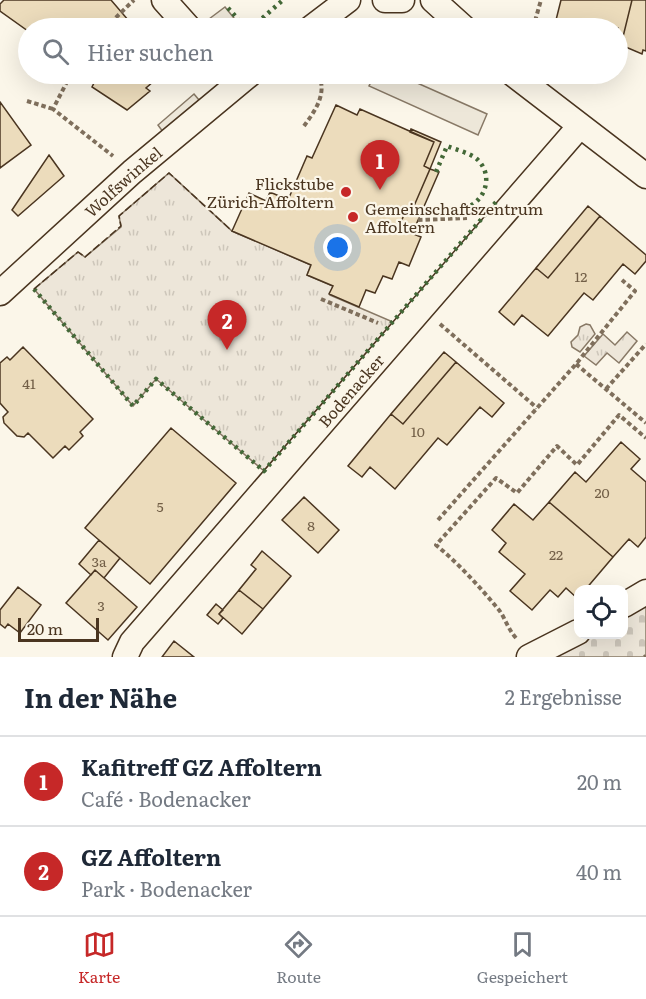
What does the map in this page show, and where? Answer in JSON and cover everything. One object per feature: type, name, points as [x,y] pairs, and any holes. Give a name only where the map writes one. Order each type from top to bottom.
[{"type":"street","points":[[164,0],[180,18]]},
{"type":"street","points":[[324,18],[348,0]]},
{"type":"street","points":[[385,0],[402,0]]},
{"type":"street","points":[[433,0],[453,18]]},
{"type":"street","name":"Wolfswinkel","points":[[0,293],[230,84]]},
{"type":"street","points":[[525,84],[646,176]]},
{"type":"street","name":"Bodenacker","points":[[125,657],[132,642],[579,127]]},
{"type":"street","points":[[628,603],[646,592]]},
{"type":"street","points":[[530,657],[574,635]]},
{"type":"path","points":[[115,18],[134,0]]},
{"type":"path","points":[[536,18],[541,0]]},
{"type":"path","points":[[53,109],[66,84]]},
{"type":"path","points":[[304,126],[315,112],[322,94],[322,84]]},
{"type":"path","points":[[27,100],[53,109],[132,172]]},
{"type":"path","points":[[418,220],[471,218]]},
{"type":"path","points":[[438,520],[576,364],[635,291],[622,280]]},
{"type":"path","points":[[421,308],[537,408]]},
{"type":"path","points":[[606,389],[646,344]]},
{"type":"path","points":[[576,364],[646,423]]},
{"type":"path","points":[[530,657],[505,625],[501,613],[453,559],[436,545],[496,478],[517,493],[557,446],[577,465],[619,415],[646,438]]},
{"type":"green space","points":[[169,173],[232,231],[311,265],[307,275],[333,286],[330,295],[393,322],[264,471],[156,379],[133,406],[34,289],[78,252],[85,257],[121,227],[119,216]]},
{"type":"green space","points":[[590,325],[595,334],[580,352],[572,347],[571,342],[578,335],[580,327]]},
{"type":"green space","points":[[627,332],[637,341],[619,363],[607,353],[596,365],[584,356],[603,334],[615,345]]},
{"type":"green space","points":[[646,602],[646,657],[553,657],[586,639],[628,639],[628,614]]},
{"type":"shaded area","points":[[225,7],[234,18],[210,18]]},
{"type":"shaded area","points":[[370,84],[420,84],[487,114],[478,135],[369,86]]},
{"type":"shaded area","points":[[194,94],[199,100],[163,132],[158,125]]},
{"type":"building","points":[[4,0],[111,0],[126,18],[18,18],[18,24],[0,11],[0,4]]},
{"type":"building","points":[[561,0],[632,0],[628,18],[556,18]]},
{"type":"building","points":[[632,0],[646,0],[646,51],[643,50],[642,54],[628,48],[628,18]]},
{"type":"building","points":[[94,84],[151,84],[146,88],[150,91],[127,110],[92,87]]},
{"type":"building","points":[[0,102],[31,145],[0,168]]},
{"type":"building","points":[[336,105],[357,115],[360,109],[434,142],[424,166],[430,169],[414,206],[406,209],[399,228],[421,237],[409,266],[399,262],[392,279],[383,276],[375,293],[366,290],[359,307],[329,294],[333,286],[307,275],[311,265],[232,231],[249,193],[266,201],[270,192],[288,200],[307,156],[312,158]]},
{"type":"building","points":[[411,129],[441,142],[430,169],[424,166],[434,142],[410,132]]},
{"type":"building","points":[[49,155],[64,176],[18,216],[12,210]]},
{"type":"building","points":[[430,169],[439,172],[412,234],[399,228],[406,209],[414,206]]},
{"type":"building","points":[[588,206],[600,216],[548,278],[536,268]]},
{"type":"building","points":[[600,216],[646,255],[646,261],[635,274],[623,264],[593,300],[584,293],[548,336],[522,315],[514,325],[499,312],[536,268],[548,278]]},
{"type":"building","points":[[23,347],[93,419],[80,432],[83,436],[69,450],[65,446],[53,458],[28,433],[24,437],[17,436],[4,423],[3,417],[8,412],[0,403],[0,363],[7,357],[10,360]]},
{"type":"building","points":[[444,352],[456,362],[403,424],[391,414]]},
{"type":"building","points":[[456,362],[504,403],[492,417],[480,407],[447,445],[438,438],[395,489],[370,467],[362,477],[348,466],[391,414],[403,424]]},
{"type":"building","points":[[171,428],[236,483],[150,584],[85,528]]},
{"type":"building","points":[[621,442],[640,459],[631,469],[646,482],[646,537],[638,547],[629,539],[613,557],[549,502],[575,472],[586,482]]},
{"type":"building","points":[[304,497],[339,530],[318,553],[282,520]]},
{"type":"building","points":[[549,502],[613,557],[589,585],[574,585],[574,595],[566,588],[558,597],[550,590],[532,610],[510,591],[525,574],[499,552],[506,543],[492,530],[514,504],[533,520]]},
{"type":"building","points":[[99,540],[120,558],[104,578],[95,570],[91,575],[79,564]]},
{"type":"building","points":[[262,551],[291,576],[263,609],[239,590],[256,569],[251,565]]},
{"type":"building","points":[[95,570],[137,607],[108,640],[66,603]]},
{"type":"building","points":[[18,587],[41,605],[20,633],[8,624],[5,628],[0,624],[0,610]]},
{"type":"building","points":[[239,590],[263,609],[242,634],[219,614]]},
{"type":"building","points":[[216,604],[223,610],[219,614],[223,618],[218,624],[207,615]]},
{"type":"building","points":[[174,641],[194,657],[162,657]]},
{"type":"hedge","points":[[262,18],[283,0]]},
{"type":"hedge","points":[[228,8],[237,18]]},
{"type":"hedge","points":[[436,172],[447,146],[475,158],[484,169],[486,179],[481,197],[465,208],[445,207]]},
{"type":"hedge","points":[[34,289],[133,406],[156,379],[264,471],[497,201]]},
{"type":"fence","points":[[34,289],[78,252],[85,257],[121,226],[119,216],[169,173],[232,231]]},
{"type":"place","name":"Kafitreff GZ Affoltern","points":[[380,190]]},
{"type":"place","name":"Flickstube Zürich-Affoltern","points":[[346,192]]},
{"type":"place","name":"Gemeinschaftszentrum Affoltern","points":[[353,217]]},
{"type":"place","name":"GZ Affoltern","points":[[227,350]]}]
